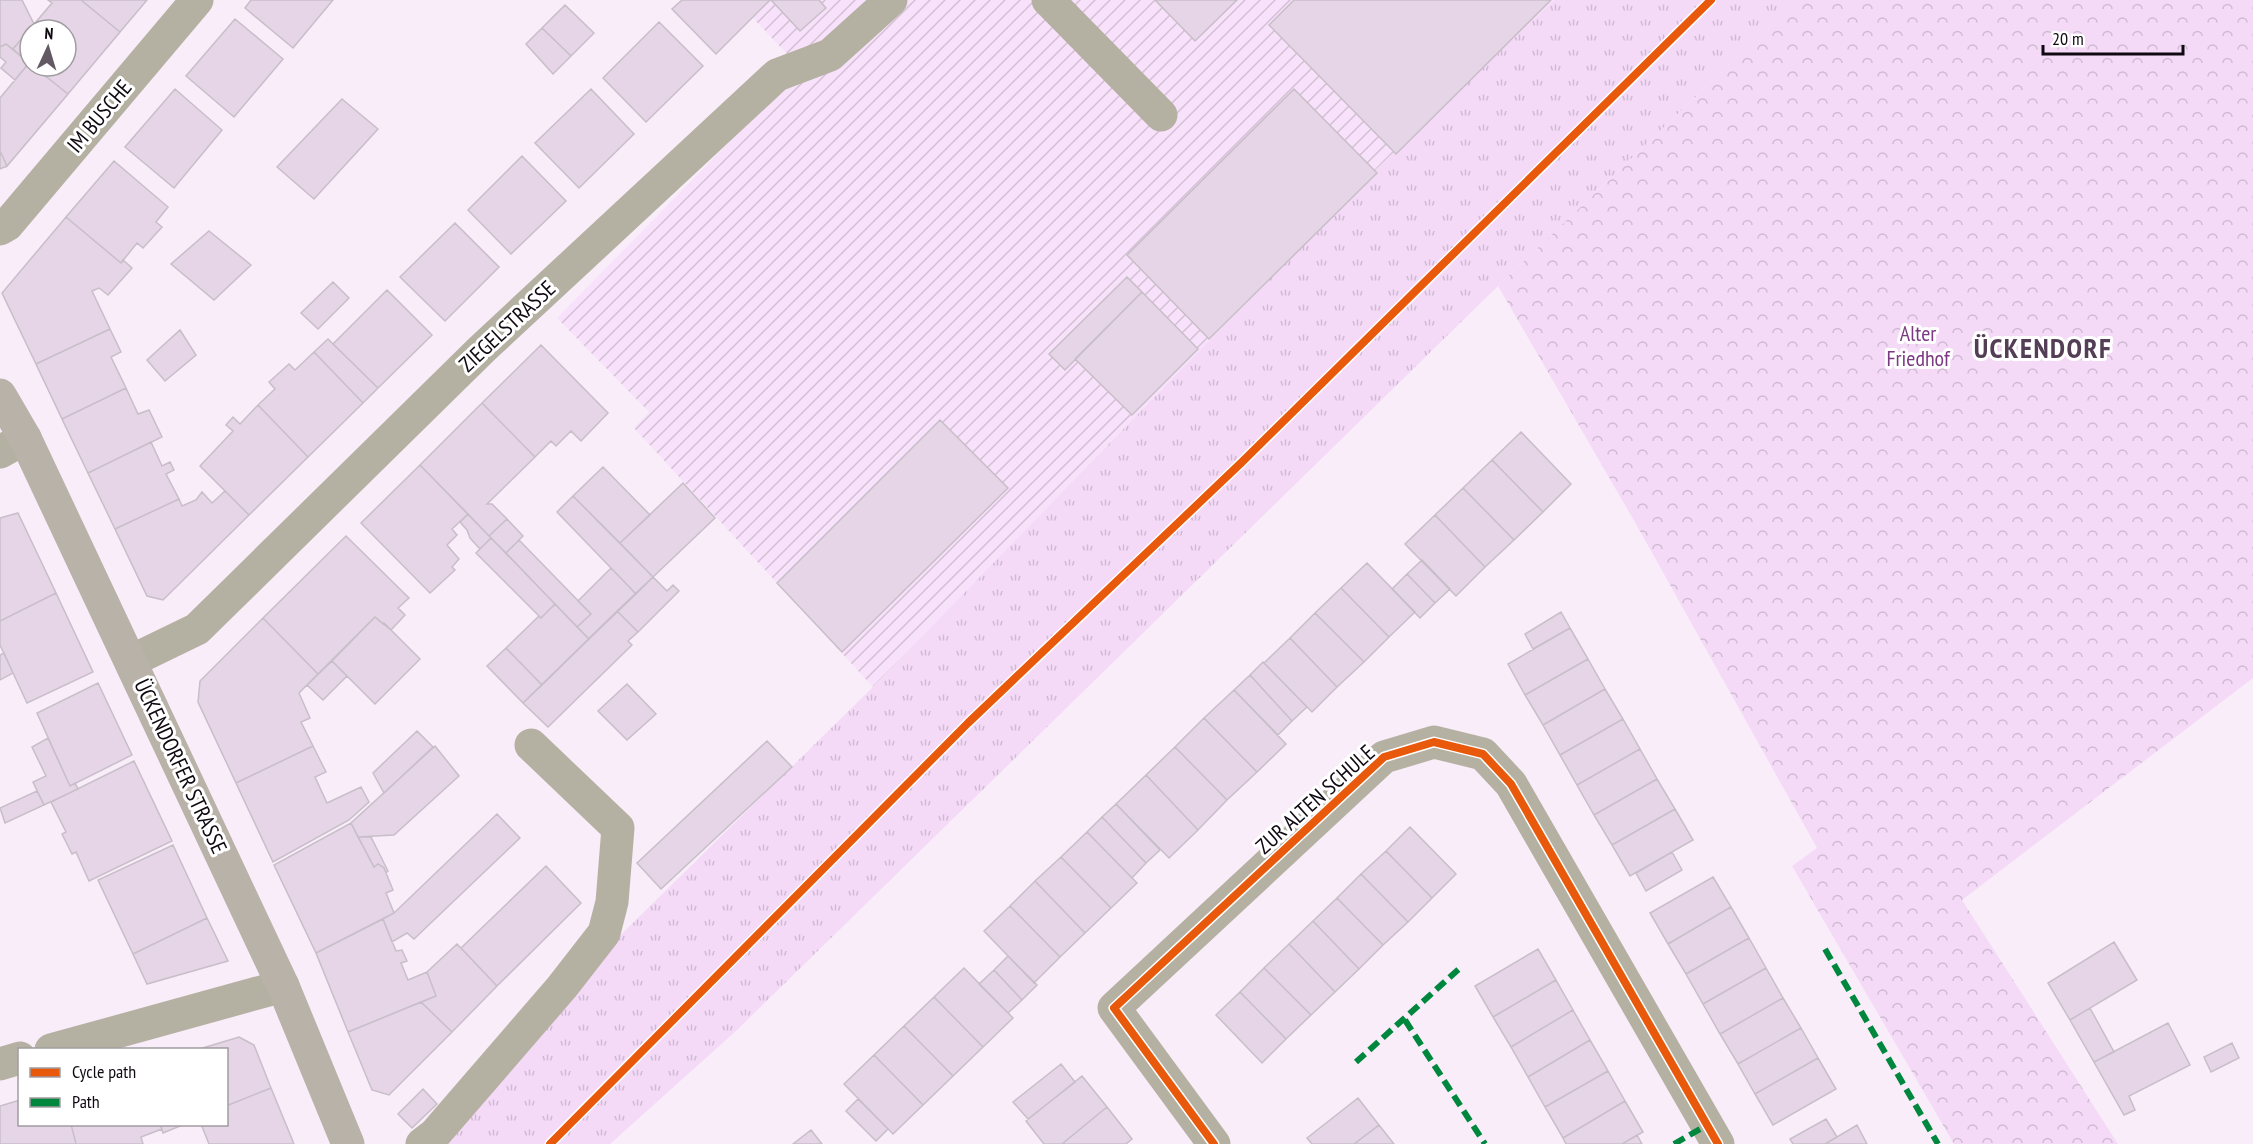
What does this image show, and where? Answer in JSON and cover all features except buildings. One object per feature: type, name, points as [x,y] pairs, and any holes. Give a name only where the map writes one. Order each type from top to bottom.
[{"type":"main road","name":"ÜCKENDORFER STRASSE","points":[[0,395],[12,445],[131,661],[284,986],[348,1144]]},
{"type":"street","name":"IM BUSCHE","points":[[0,229],[7,225],[197,0]]},
{"type":"street","name":"ZIEGELSTRASSE","points":[[131,661],[197,629],[482,349],[777,75],[830,55],[891,0]]},
{"type":"street","points":[[1048,0],[1161,114]]},
{"type":"street","name":"ZUR ALTEN SCHULE","points":[[1214,1144],[1114,1008],[1384,757],[1434,742],[1483,754],[1511,784],[1718,1144]]},
{"type":"street","points":[[422,1144],[435,1134],[562,987],[604,933],[612,902],[618,828],[531,746]]},
{"type":"street","points":[[58,1048],[284,986]]},
{"type":"street","points":[[0,1064],[18,1059]]},
{"type":"shaded area","points":[[736,0],[1554,0],[1368,177],[873,687],[634,428],[649,412],[557,318],[801,69]]},
{"type":"green space","points":[[1554,0],[1797,0],[1498,286],[736,1031],[610,1144],[408,1144],[873,687],[1368,177]]},
{"type":"green space","name":"Alter Friedhof","points":[[1797,0],[2253,0],[2253,678],[1962,900],[2118,1144],[1954,1144],[1792,866],[1817,848],[1636,524],[1498,286]]},
{"type":"marked path","points":[[1825,949],[1938,1144]]},
{"type":"marked path","points":[[1356,1062],[1460,968]]},
{"type":"marked path","points":[[1405,1020],[1485,1144]]},
{"type":"marked path","points":[[1674,1144],[1707,1125]]},
{"type":"cycle path","points":[[550,1144],[968,723],[1241,463],[1711,0]]},
{"type":"cycle path","points":[[1214,1144],[1114,1008],[1384,757],[1434,742],[1483,754],[1511,784],[1718,1144]]},
{"type":"district","name":"ÜCKENDORF","points":[[2043,347]]}]
